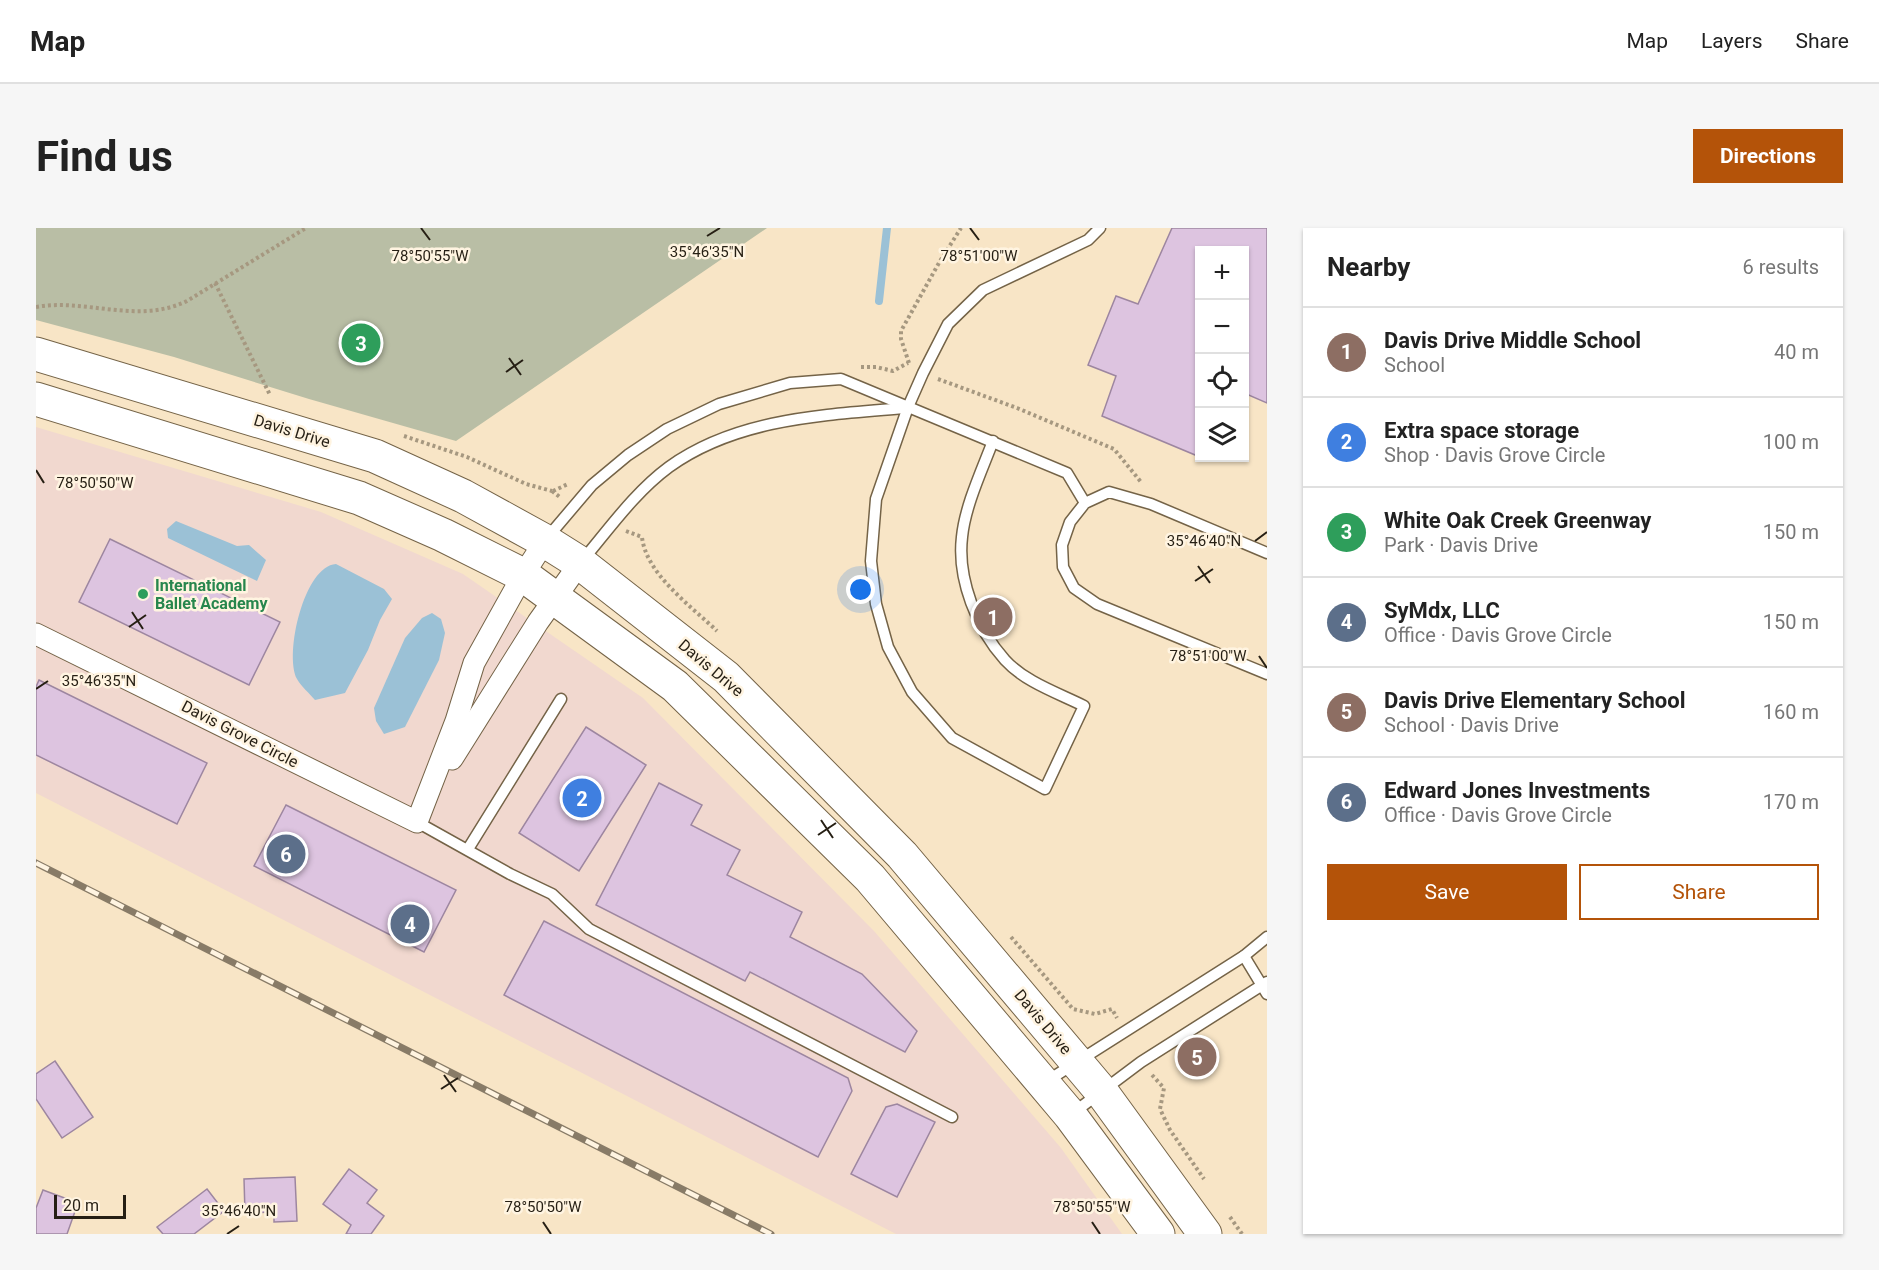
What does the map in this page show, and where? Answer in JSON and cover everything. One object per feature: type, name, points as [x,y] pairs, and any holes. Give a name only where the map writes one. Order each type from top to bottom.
[{"type":"main road","name":"Davis Drive","points":[[36,354],[375,456],[463,496],[580,563],[735,686],[902,855],[1217,1225]]},
{"type":"main road","points":[[36,399],[359,498],[443,535],[523,575],[675,686],[870,878],[1070,1115],[1158,1234]]},
{"type":"street","points":[[417,822],[456,721],[474,663],[544,541]]},
{"type":"street","points":[[429,795],[554,598],[580,563]]},
{"type":"street","name":"Davis Grove Circle","points":[[36,634],[417,822]]},
{"type":"lane","points":[[993,441],[971,500],[962,537],[962,566],[969,599],[986,632],[1005,660],[1032,681],[1084,706],[1046,789],[952,738],[912,692],[888,647],[876,604],[871,561],[876,499],[908,407],[948,324],[983,291],[1088,240],[1100,228]]},
{"type":"lane","points":[[544,541],[592,485],[628,455],[667,429],[719,404],[790,383],[841,379],[1067,473],[1085,503]]},
{"type":"lane","points":[[580,563],[628,505],[669,468],[728,436],[791,419],[908,407]]},
{"type":"lane","points":[[1267,553],[1151,504],[1109,492],[1085,503],[1070,522],[1062,545],[1063,567],[1074,588],[1097,604],[1267,674]]},
{"type":"lane","points":[[468,849],[561,699]]},
{"type":"lane","points":[[417,822],[510,874],[552,894],[589,929],[952,1117]]},
{"type":"lane","points":[[1044,1083],[1244,956],[1267,937]]},
{"type":"lane","points":[[1070,1115],[1141,1062],[1265,988],[1244,956]]},
{"type":"path","points":[[36,307],[75,306],[132,312],[172,308],[306,228]]},
{"type":"path","points":[[909,363],[901,339],[901,331],[961,228]]},
{"type":"path","points":[[215,283],[273,401]]},
{"type":"path","points":[[937,379],[1017,408],[1114,449],[1139,482],[1149,486]]},
{"type":"path","points":[[1164,1088],[1160,1109],[1170,1131],[1204,1180]]},
{"type":"path","points":[[1217,1225],[1242,1234]]},
{"type":"shaded area","points":[[36,427],[321,512],[463,574],[643,698],[874,931],[1061,1148],[1122,1234],[896,1234],[36,793]]},
{"type":"green space","points":[[36,228],[767,228],[456,441],[174,357],[36,320]]},
{"type":"water","points":[[176,521],[237,546],[249,545],[266,560],[257,581],[168,538],[167,529]]},
{"type":"water","points":[[336,564],[384,589],[392,599],[345,693],[315,700],[297,679],[293,651],[295,632],[306,595],[315,579],[325,568]]},
{"type":"water","points":[[432,613],[441,619],[445,633],[439,660],[405,727],[384,734],[376,721],[374,708],[405,638],[422,618]]},
{"type":"building","points":[[1172,228],[1267,228],[1267,403],[1249,395],[1249,246],[1195,246],[1195,455],[1102,416],[1116,376],[1088,365],[1116,296],[1138,304]]},
{"type":"building","points":[[110,539],[280,622],[249,685],[79,602]]},
{"type":"building","points":[[39,680],[207,763],[177,824],[36,755],[36,687]]},
{"type":"building","points":[[586,727],[646,765],[579,871],[519,833]]},
{"type":"building","points":[[659,783],[702,805],[691,825],[740,850],[727,875],[802,912],[790,937],[862,974],[917,1031],[905,1052],[750,972],[745,981],[596,905]]},
{"type":"building","points":[[286,805],[456,890],[424,952],[254,866]]},
{"type":"building","points":[[544,921],[848,1078],[852,1091],[818,1157],[504,995]]},
{"type":"building","points":[[55,1061],[93,1117],[62,1138],[36,1099],[36,1074]]},
{"type":"building","points":[[897,1104],[935,1122],[897,1197],[851,1174],[886,1107]]},
{"type":"building","points":[[349,1169],[377,1190],[367,1203],[384,1216],[371,1234],[346,1234],[351,1225],[323,1204]]},
{"type":"building","points":[[295,1177],[297,1221],[274,1222],[274,1212],[245,1213],[244,1179]]},
{"type":"building","points":[[207,1189],[224,1211],[194,1234],[163,1234],[157,1227]]},
{"type":"building","points":[[43,1190],[78,1203],[67,1234],[36,1234],[36,1208]]},
{"type":"waterway","points":[[879,301],[887,228]]},
{"type":"railway","points":[[36,863],[771,1234]]},
{"type":"place","name":"White Oak Creek Greenway","points":[[361,343]]},
{"type":"place","name":"International Ballet Academy","points":[[143,594]]},
{"type":"place","name":"Davis Drive Middle School","points":[[993,617]]},
{"type":"place","name":"Extra space storage","points":[[582,798]]},
{"type":"place","name":"Edward Jones Investments","points":[[286,854]]},
{"type":"place","name":"SyMdx, LLC","points":[[410,924]]},
{"type":"place","name":"Davis Drive Elementary School","points":[[1197,1057]]}]
